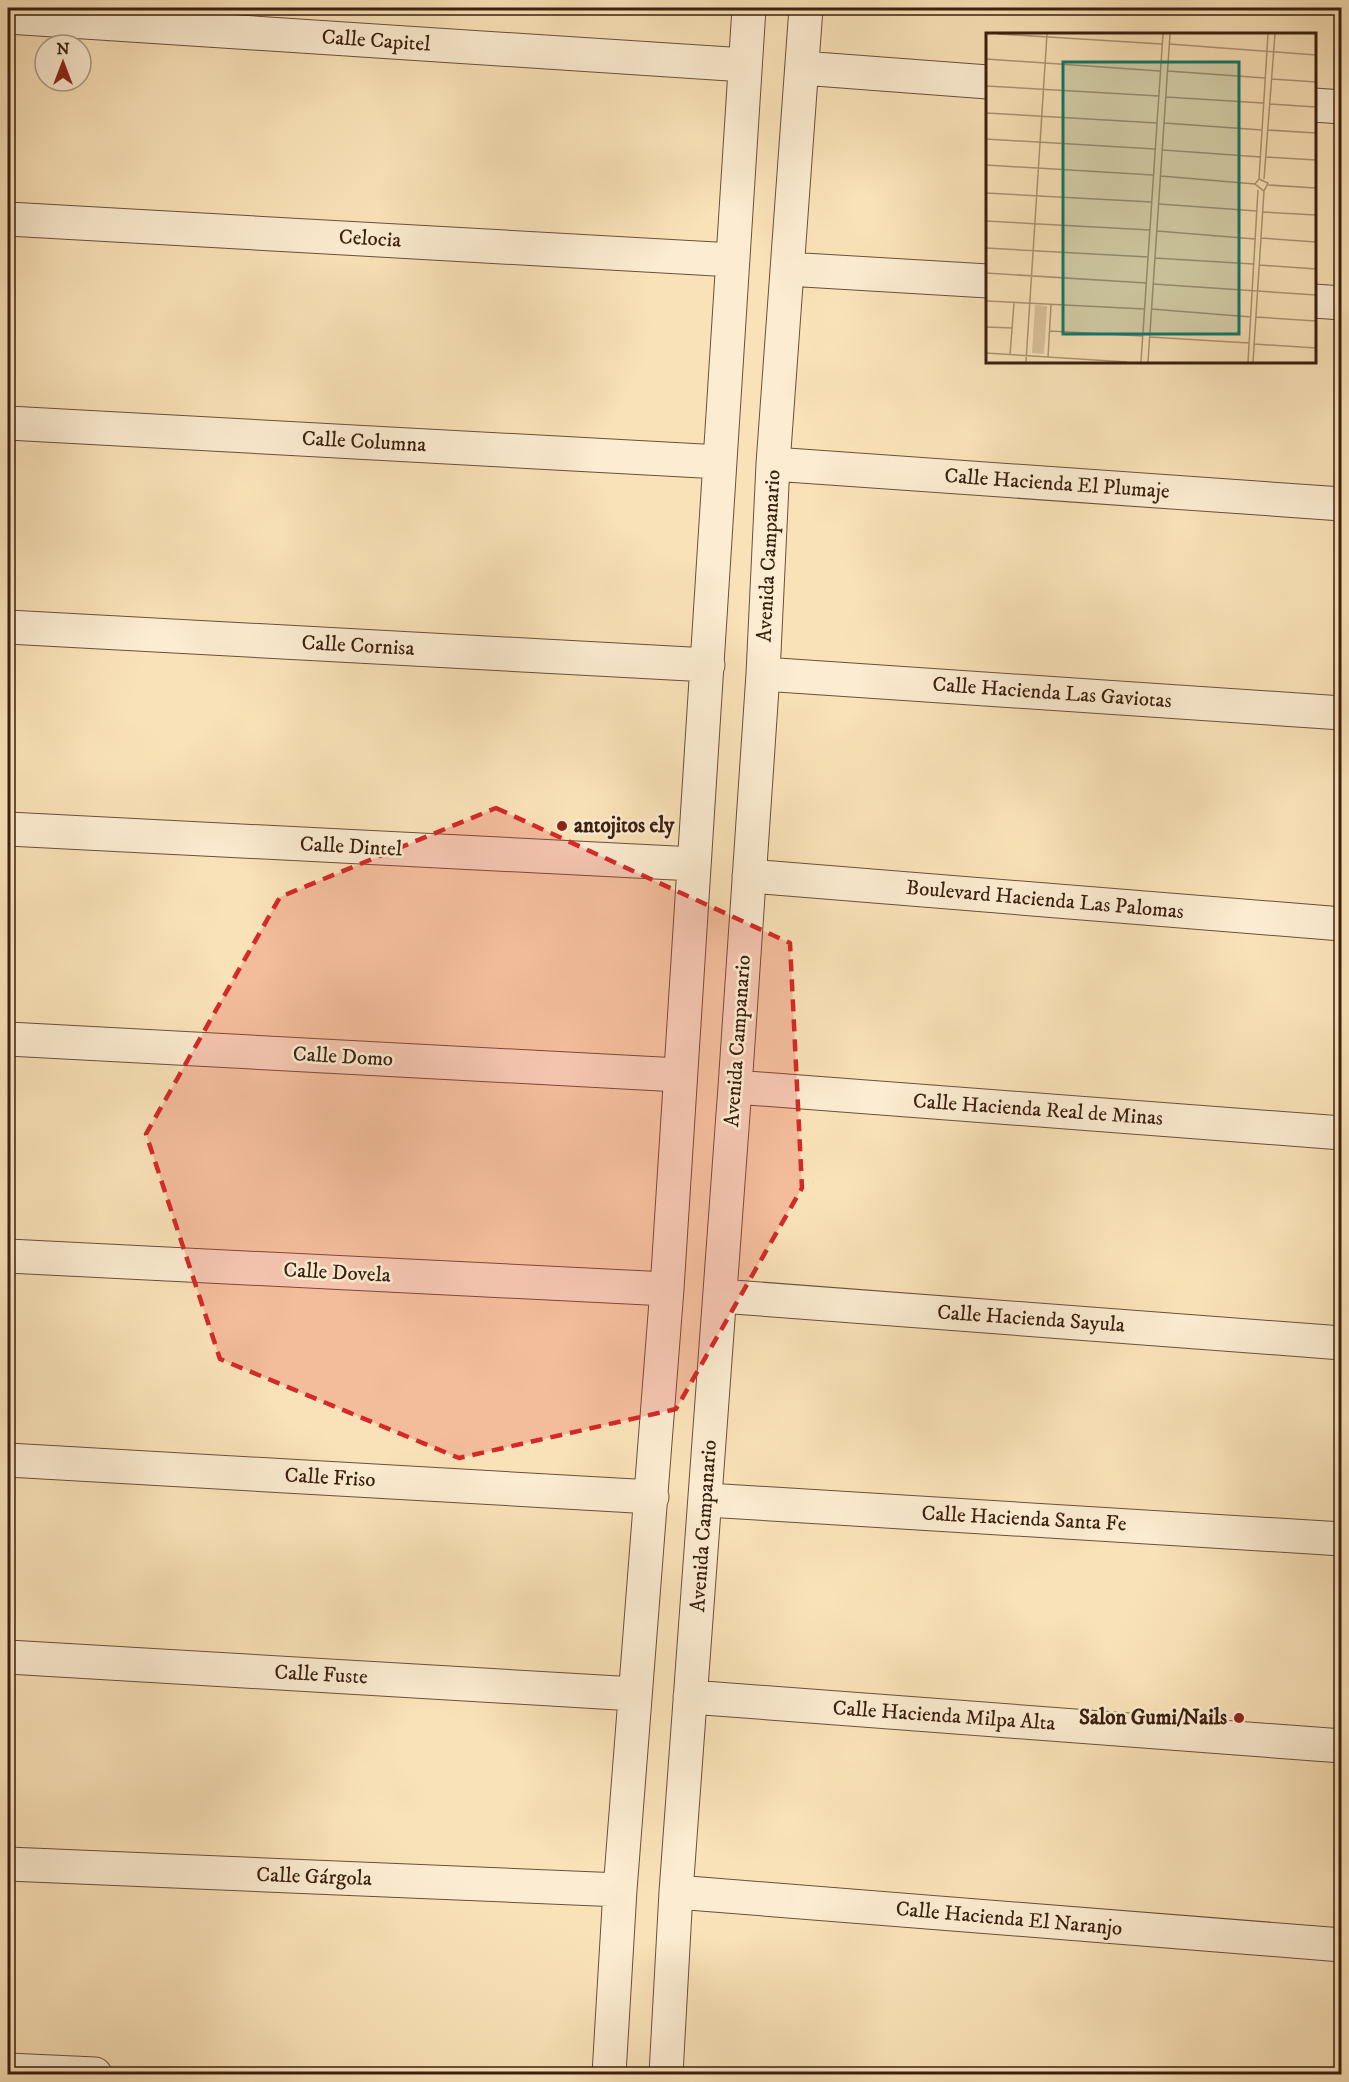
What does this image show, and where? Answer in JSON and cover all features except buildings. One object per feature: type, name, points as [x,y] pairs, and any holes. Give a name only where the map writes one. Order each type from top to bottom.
[{"type":"street","points":[[609,2074],[620,1890],[667,1289],[749,8]]},
{"type":"street","name":"Avenida Campanario","points":[[666,2074],[676,1892],[707,1500],[763,674],[773,464],[806,8]]},
{"type":"street","name":"Calle Capitel","points":[[8,16],[745,65]]},
{"type":"street","points":[[802,68],[986,82]]},
{"type":"street","points":[[1316,105],[1341,107]]},
{"type":"street","name":"Celocia","points":[[8,219],[733,260]]},
{"type":"street","points":[[787,269],[986,281]]},
{"type":"street","points":[[1316,301],[1341,303]]},
{"type":"street","name":"Calle Columna","points":[[8,423],[720,462]]},
{"type":"street","name":"Calle Hacienda El Plumaje","points":[[773,464],[1341,504]]},
{"type":"street","name":"Calle Cornisa","points":[[8,627],[708,665]]},
{"type":"street","name":"Calle Hacienda Las Gaviotas","points":[[763,674],[1341,712]]},
{"type":"street","name":"Calle Dintel","points":[[8,829],[694,864]]},
{"type":"street","name":"Boulevard Hacienda Las Palomas","points":[[749,876],[1341,924]]},
{"type":"street","name":"Calle Domo","points":[[8,1039],[679,1075]]},
{"type":"street","name":"Calle Hacienda Real de Minas","points":[[735,1087],[1341,1133]]},
{"type":"street","name":"Calle Dovela","points":[[8,1256],[667,1289]]},
{"type":"street","name":"Calle Hacienda Sayula","points":[[720,1296],[1341,1343]]},
{"type":"street","name":"Calle Friso","points":[[8,1460],[652,1497]]},
{"type":"street","name":"Calle Hacienda Santa Fe","points":[[707,1500],[1341,1539]]},
{"type":"street","name":"Calle Fuste","points":[[8,1657],[635,1694]]},
{"type":"street","name":"Calle Hacienda Milpa Alta","points":[[690,1697],[1341,1746]]},
{"type":"street","name":"Calle Gárgola","points":[[8,1864],[620,1890]]},
{"type":"street","name":"Calle Hacienda El Naranjo","points":[[676,1892],[1341,1945]]},
{"type":"street","points":[[8,2070],[95,2074]]},
{"type":"highlighted area","points":[[496,808],[790,943],[802,1188],[676,1409],[459,1458],[220,1359],[146,1134],[280,897]]},
{"type":"place","name":"antojitos ely","points":[[562,826]]},
{"type":"place","name":"Salon Gumi/Nails","points":[[1239,1718]]}]
